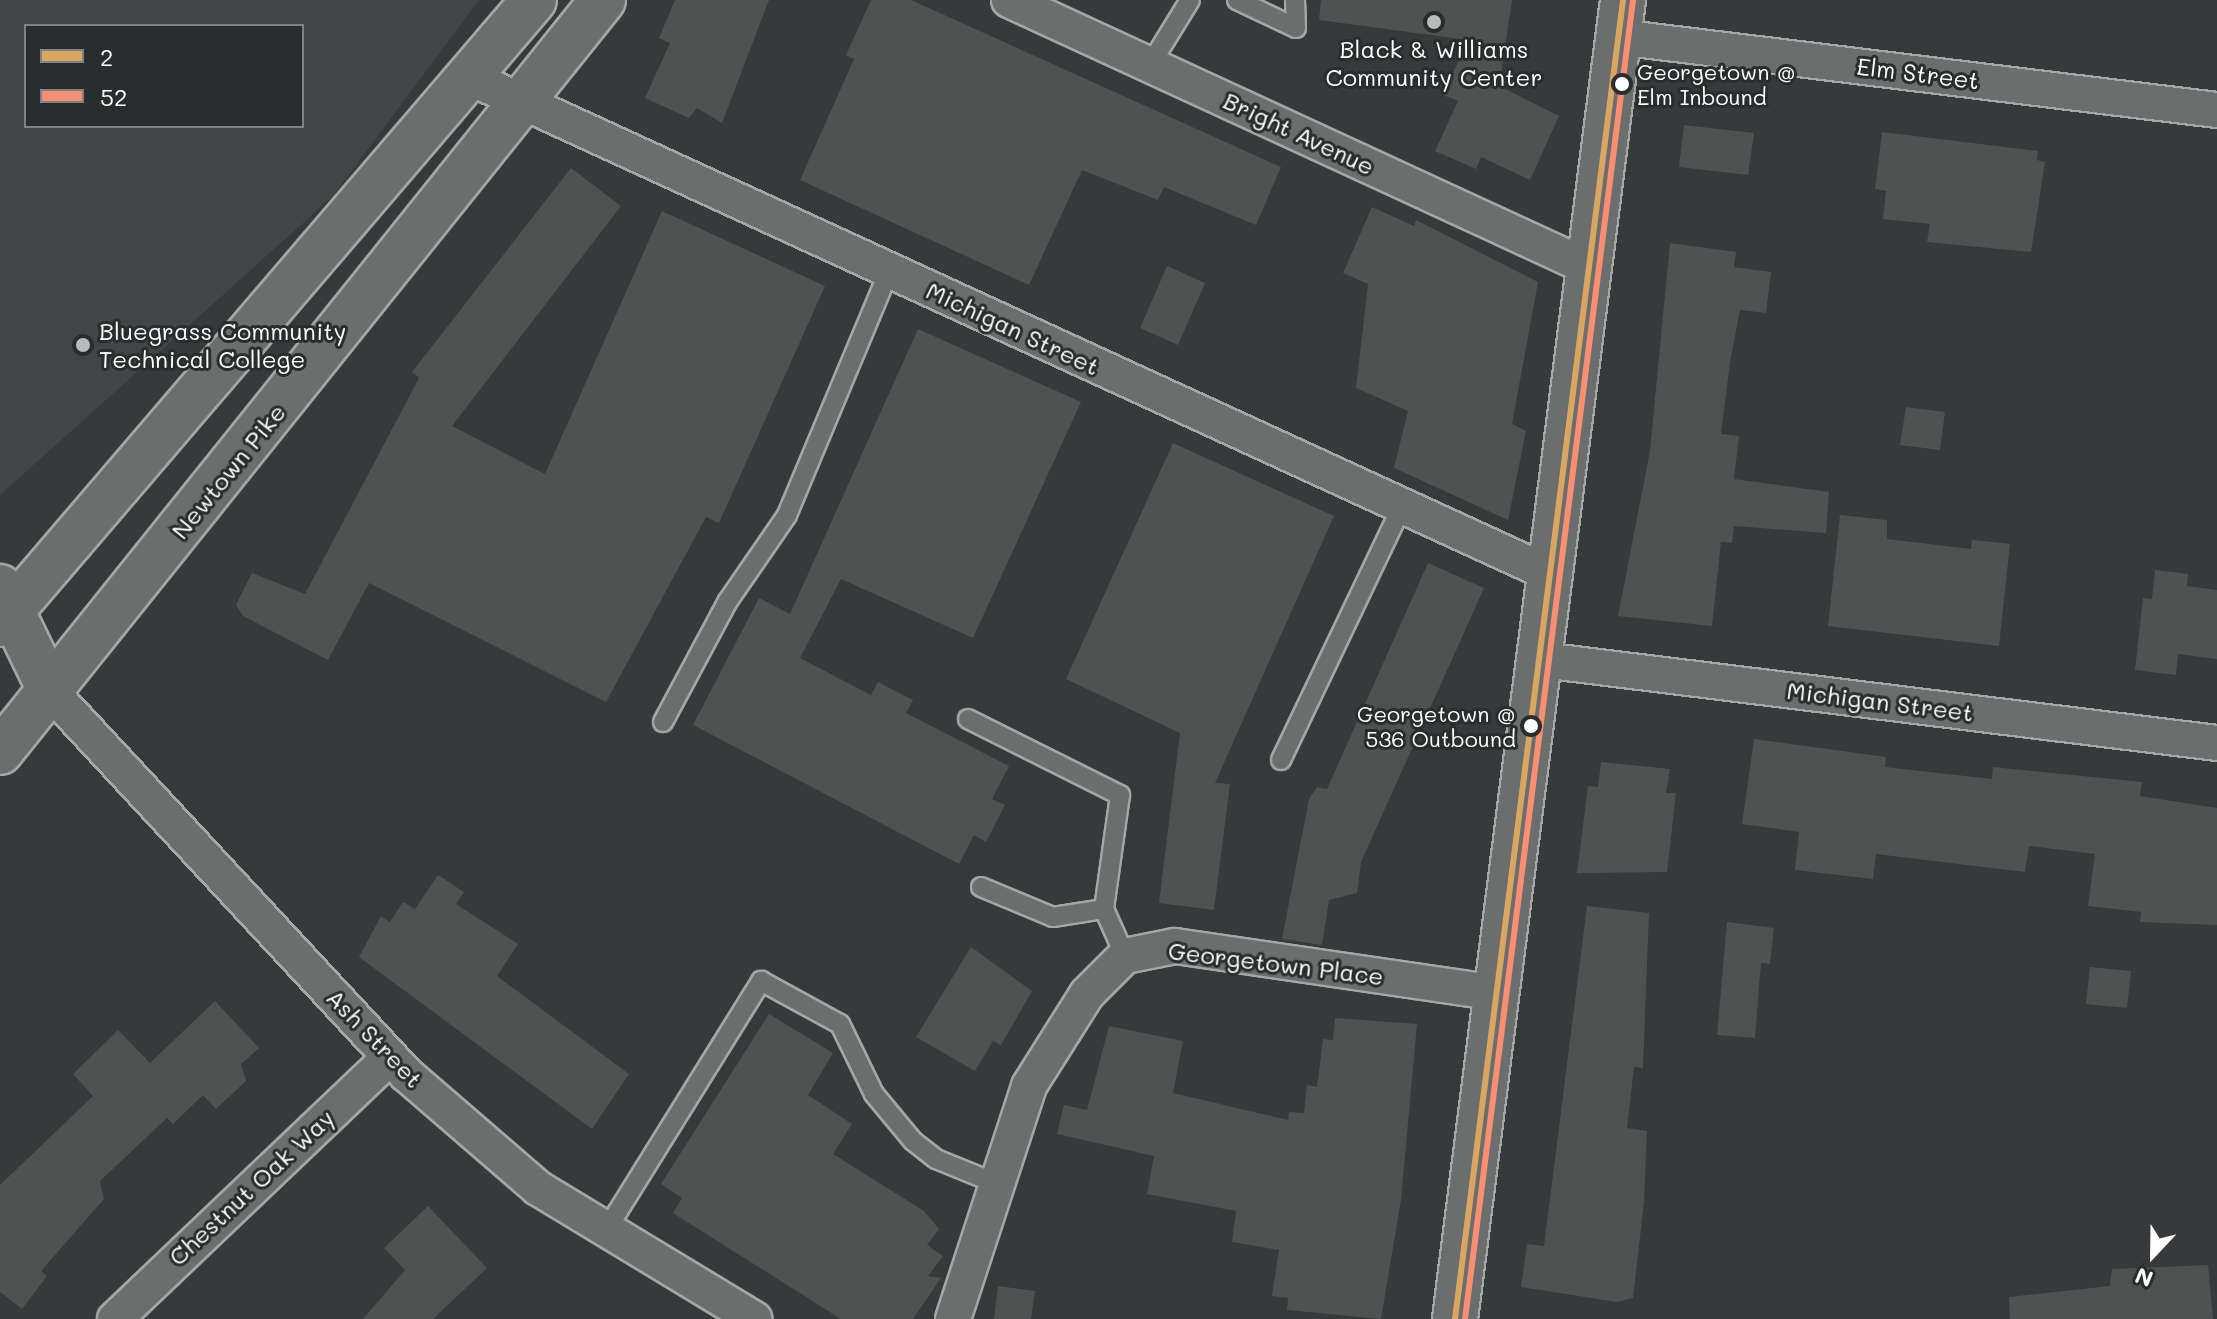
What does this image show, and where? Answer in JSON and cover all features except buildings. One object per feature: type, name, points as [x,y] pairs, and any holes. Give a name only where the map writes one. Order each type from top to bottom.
[{"type":"main road","points":[[51,692],[4,607],[473,79],[534,0]]},
{"type":"main road","name":"Newtown Pike","points":[[0,752],[603,0]]},
{"type":"main road","points":[[1455,1319],[1553,575],[1588,267],[1621,18]]},
{"type":"main road","points":[[0,666],[51,692]]},
{"type":"street","name":"Bright Avenue","points":[[1009,0],[1588,267]]},
{"type":"street","name":"Elm Street","points":[[1621,18],[2217,110]]},
{"type":"street","name":"Michigan Street","points":[[473,79],[1553,575]]},
{"type":"street","name":"Michigan Street","points":[[1542,660],[2217,743]]},
{"type":"street","name":"Ash Street","points":[[51,692],[390,1057],[538,1188],[605,1232],[754,1319]]},
{"type":"street","name":"Georgetown Place","points":[[1125,956],[1175,946],[1498,993]]},
{"type":"street","points":[[953,1319],[995,1183],[1040,1065],[1087,994],[1125,956]]},
{"type":"street","name":"Chestnut Oak Way","points":[[115,1319],[390,1057]]},
{"type":"lane","points":[[1150,65],[1190,0]]},
{"type":"lane","points":[[1237,0],[1296,28],[1295,0]]},
{"type":"lane","points":[[663,722],[728,601],[787,515],[889,271]]},
{"type":"lane","points":[[1281,760],[1402,506]]},
{"type":"lane","points":[[968,719],[1120,795],[1104,909],[1125,956]]},
{"type":"lane","points":[[981,887],[1053,917],[1104,909]]},
{"type":"lane","points":[[605,1232],[761,981],[840,1024],[874,1094],[913,1141],[957,1170],[995,1183]]},
{"type":"shaded area","name":"Bluegrass Community Technical College","points":[[0,0],[479,0],[333,196],[0,495]]},
{"type":"transit line","name":"2","points":[[1455,1319],[1623,0]]},
{"type":"transit line","name":"52","points":[[1465,1319],[1633,1]]},
{"type":"place","name":"Black & Williams Community Center","points":[[1434,22]]},
{"type":"place","name":"Georgetown @ Elm Inbound","points":[[1622,84]]},
{"type":"place","name":"Bluegrass Community Technical College","points":[[83,345]]},
{"type":"place","name":"Georgetown @ 536 Outbound","points":[[1531,726]]}]
